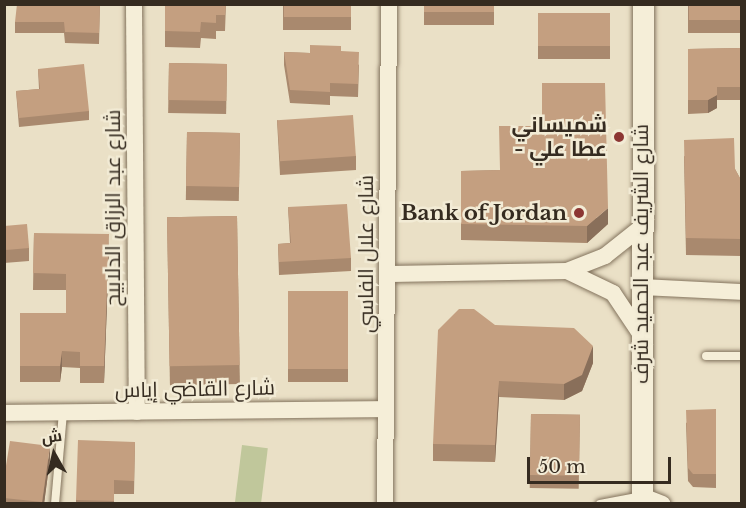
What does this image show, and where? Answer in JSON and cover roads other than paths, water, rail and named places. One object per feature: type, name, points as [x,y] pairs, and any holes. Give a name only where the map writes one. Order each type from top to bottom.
[{"type":"street","name":"شارع عبد الرزاق الدلابيح","points":[[134,4],[137,412]]},
{"type":"street","name":"شارع علال الفاسي","points":[[386,504],[390,274],[389,4]]},
{"type":"street","name":"شارع الشريف عبد الحميد شرف","points":[[642,500],[639,229],[643,4]]},
{"type":"street","points":[[390,274],[567,272],[605,256],[639,229]]},
{"type":"street","points":[[567,272],[613,293],[639,332]]},
{"type":"street","points":[[639,287],[741,292]]},
{"type":"street","name":"شارع القاضي إياس","points":[[4,413],[386,409]]},
{"type":"street","points":[[642,500],[663,504]]},
{"type":"lane","points":[[706,356],[741,356]]},
{"type":"lane","points":[[55,504],[63,413]]},
{"type":"lane","points":[[600,504],[642,500]]},
{"type":"place","name":"شميساني - عطا علي","points":[[619,137]]},
{"type":"place","name":"Bank of Jordan","points":[[579,213]]}]
